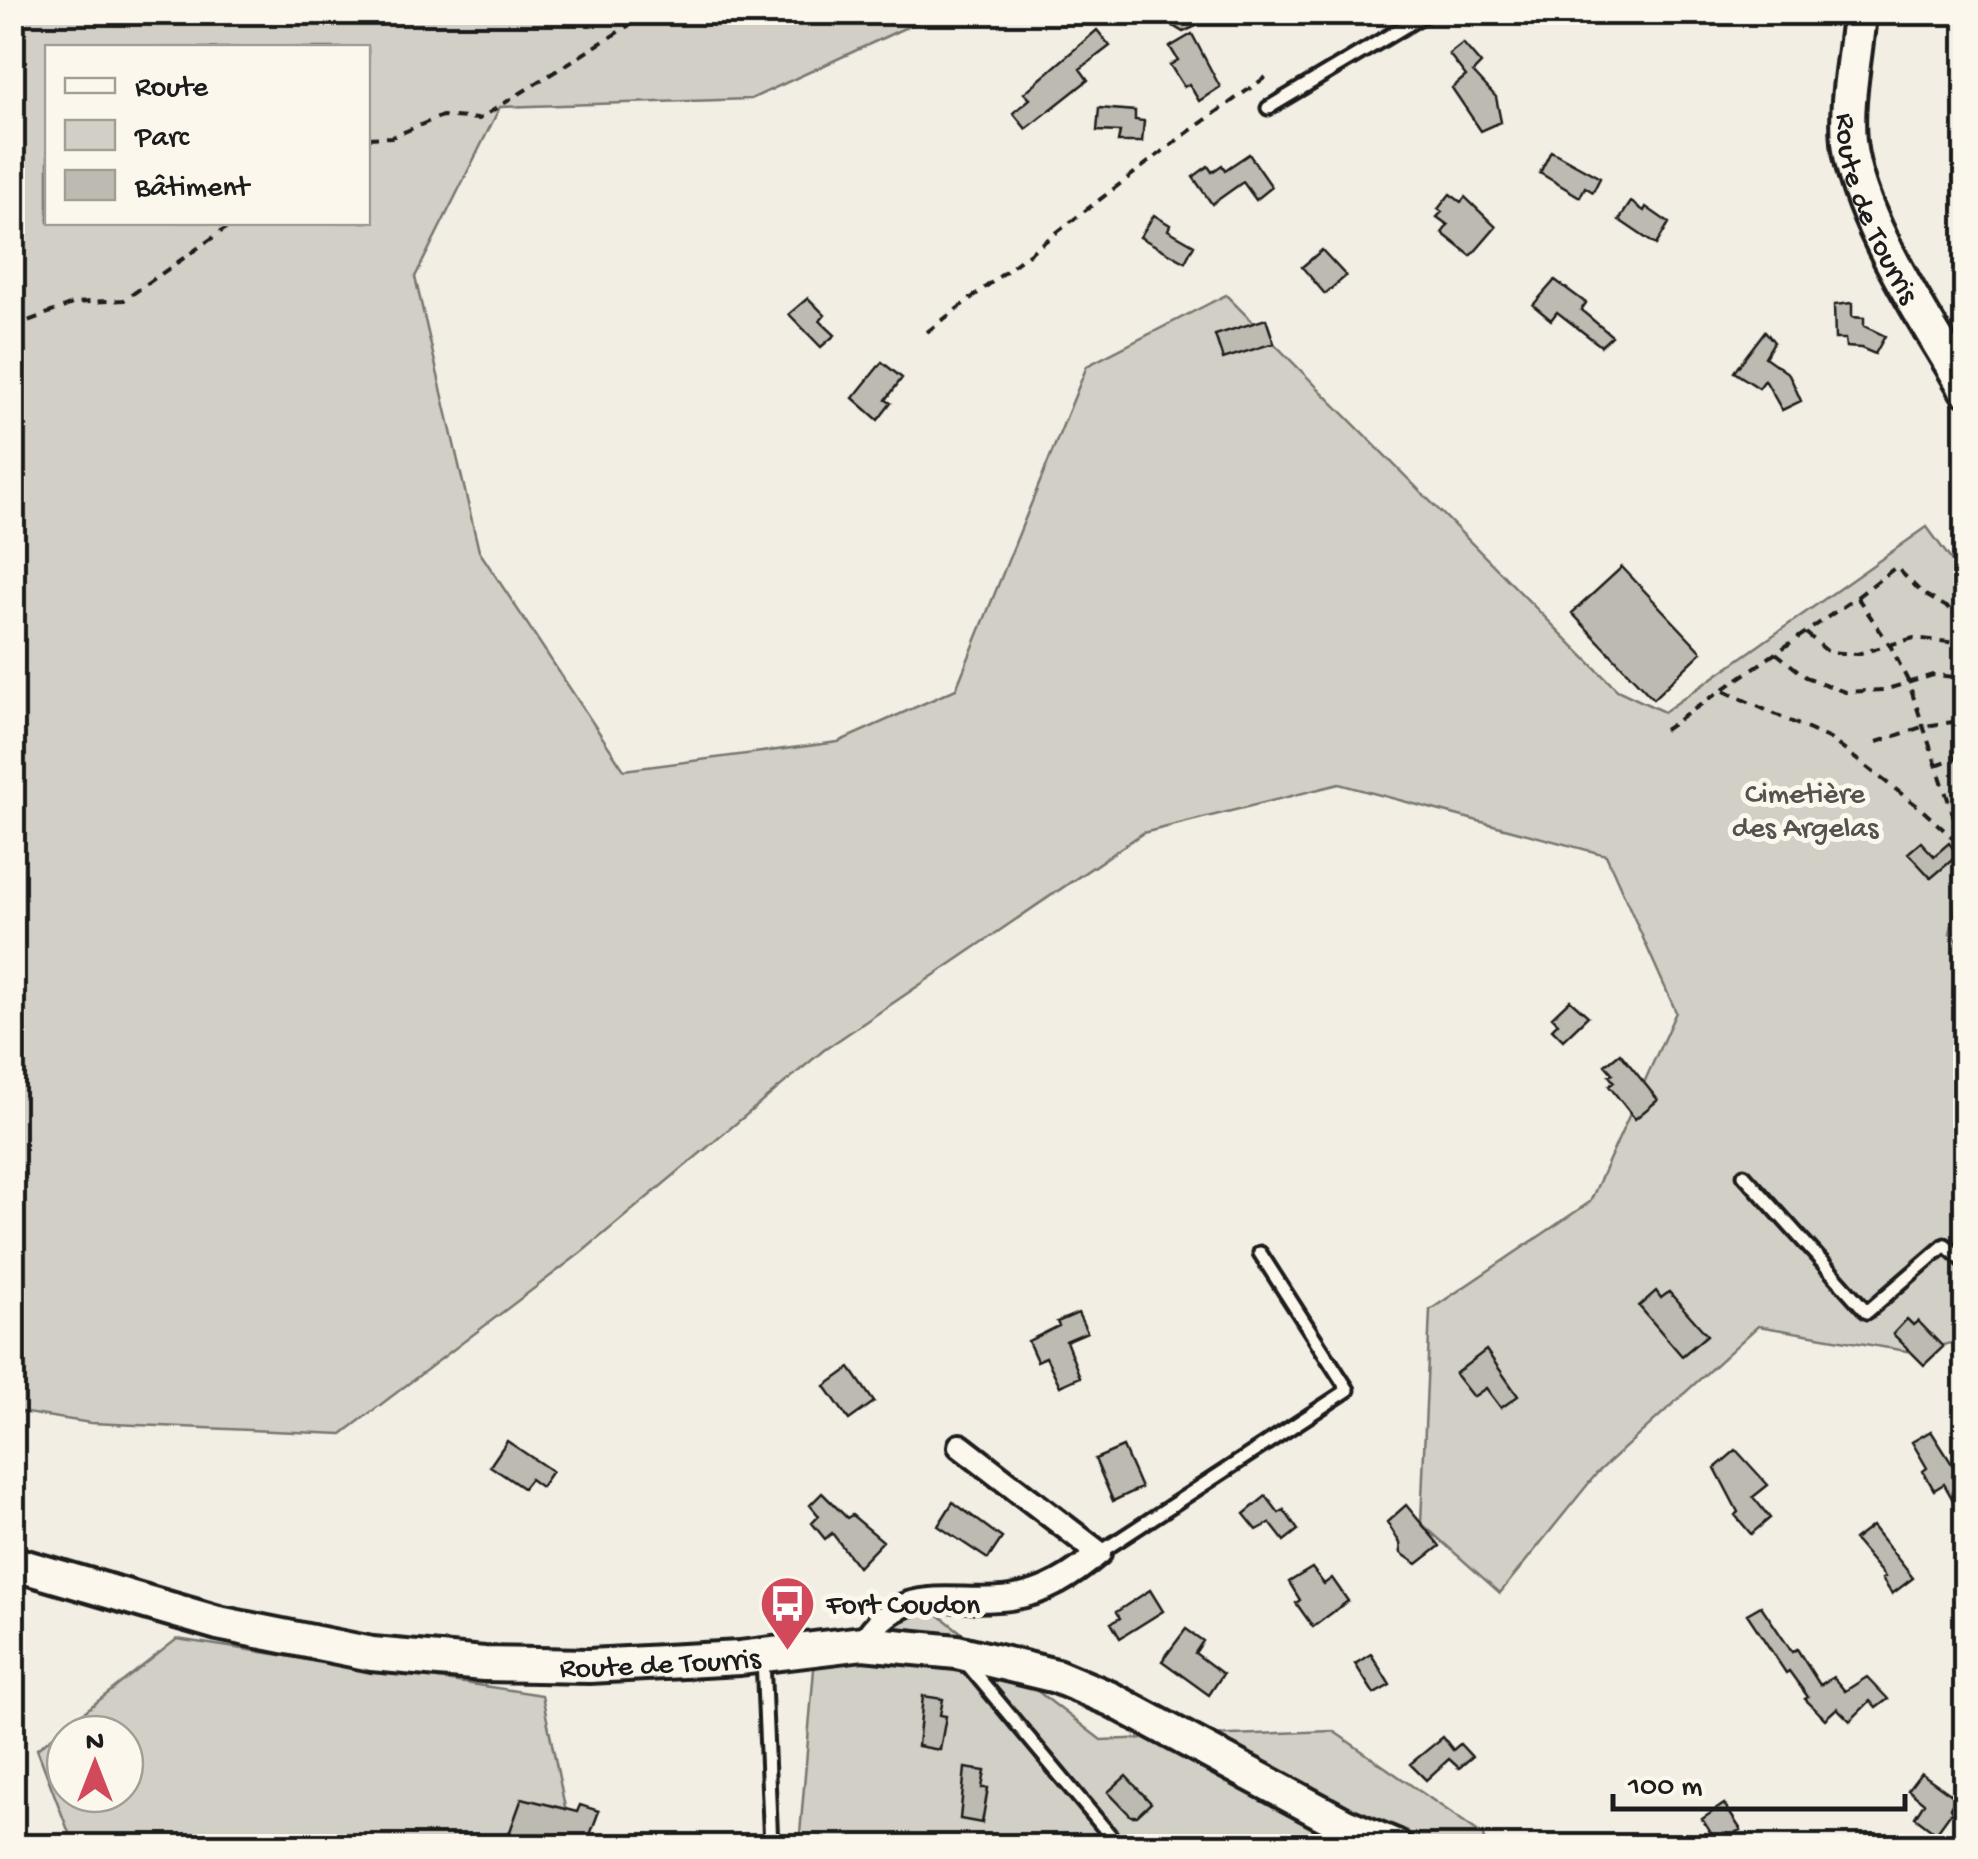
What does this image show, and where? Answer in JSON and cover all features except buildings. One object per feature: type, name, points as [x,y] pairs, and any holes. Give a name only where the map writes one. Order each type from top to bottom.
[{"type":"street","name":"Route de Tourris","points":[[1858,12],[1848,106],[1849,143],[1857,180],[1871,219],[1966,390]]},
{"type":"street","points":[[862,1642],[873,1626],[916,1601],[937,1597],[1008,1599],[1046,1590],[1099,1553],[960,1446]]},
{"type":"street","name":"Route de Tourris","points":[[12,1563],[218,1623],[372,1654],[484,1664],[589,1666],[763,1655],[862,1642],[957,1652],[1056,1676],[1111,1699],[1345,1825],[1396,1846]]},
{"type":"lane","points":[[1268,108],[1428,12]]},
{"type":"lane","points":[[1744,1175],[1868,1312],[1945,1245],[1966,1263]]},
{"type":"lane","points":[[1099,1553],[1348,1390],[1260,1252]]},
{"type":"lane","points":[[957,1652],[1118,1846]]},
{"type":"lane","points":[[763,1655],[771,1846]]},
{"type":"path","points":[[370,138],[392,136],[442,116],[479,119],[636,21],[696,13],[832,18],[1032,12]]},
{"type":"path","points":[[927,332],[1266,77]]},
{"type":"path","points":[[12,327],[75,303],[124,300],[230,225]]},
{"type":"path","points":[[1664,730],[1896,567],[1922,593],[1959,614],[1966,614]]},
{"type":"path","points":[[1857,596],[1890,645],[1908,682],[1965,849]]},
{"type":"path","points":[[1806,632],[1828,652],[1856,654],[1914,638],[1966,644]]},
{"type":"path","points":[[1776,654],[1806,677],[1845,692],[1884,690],[1933,675],[1966,678]]},
{"type":"path","points":[[1724,691],[1830,739],[1920,808],[1965,849]]},
{"type":"path","points":[[1877,742],[1925,726],[1966,720]]},
{"type":"path","points":[[1936,764],[1966,754]]},
{"type":"green space","name":"Cimetière des Argelas","points":[[13,13],[937,13],[751,99],[500,107],[415,277],[479,551],[624,770],[838,742],[956,689],[1087,366],[1226,295],[1617,690],[1664,712],[1927,527],[1965,579],[1966,894],[1957,903],[1950,933],[1966,949],[1965,1340],[1912,1352],[1758,1326],[1597,1473],[1500,1593],[1421,1523],[1430,1310],[1590,1202],[1676,1012],[1606,855],[1339,784],[1143,833],[824,1050],[582,1252],[342,1434],[91,1423],[13,1411]]},
{"type":"green space","points":[[914,1596],[1101,1740],[1333,1731],[1483,1835],[1485,1846],[799,1846],[814,1669]]},
{"type":"green space","points":[[177,1639],[542,1695],[573,1846],[74,1846],[62,1814],[145,1814],[145,1714],[82,1714]]},
{"type":"green space","points":[[45,1743],[45,1770],[37,1749]]},
{"type":"place","name":"Fort Coudon","points":[[787,1652]]}]
